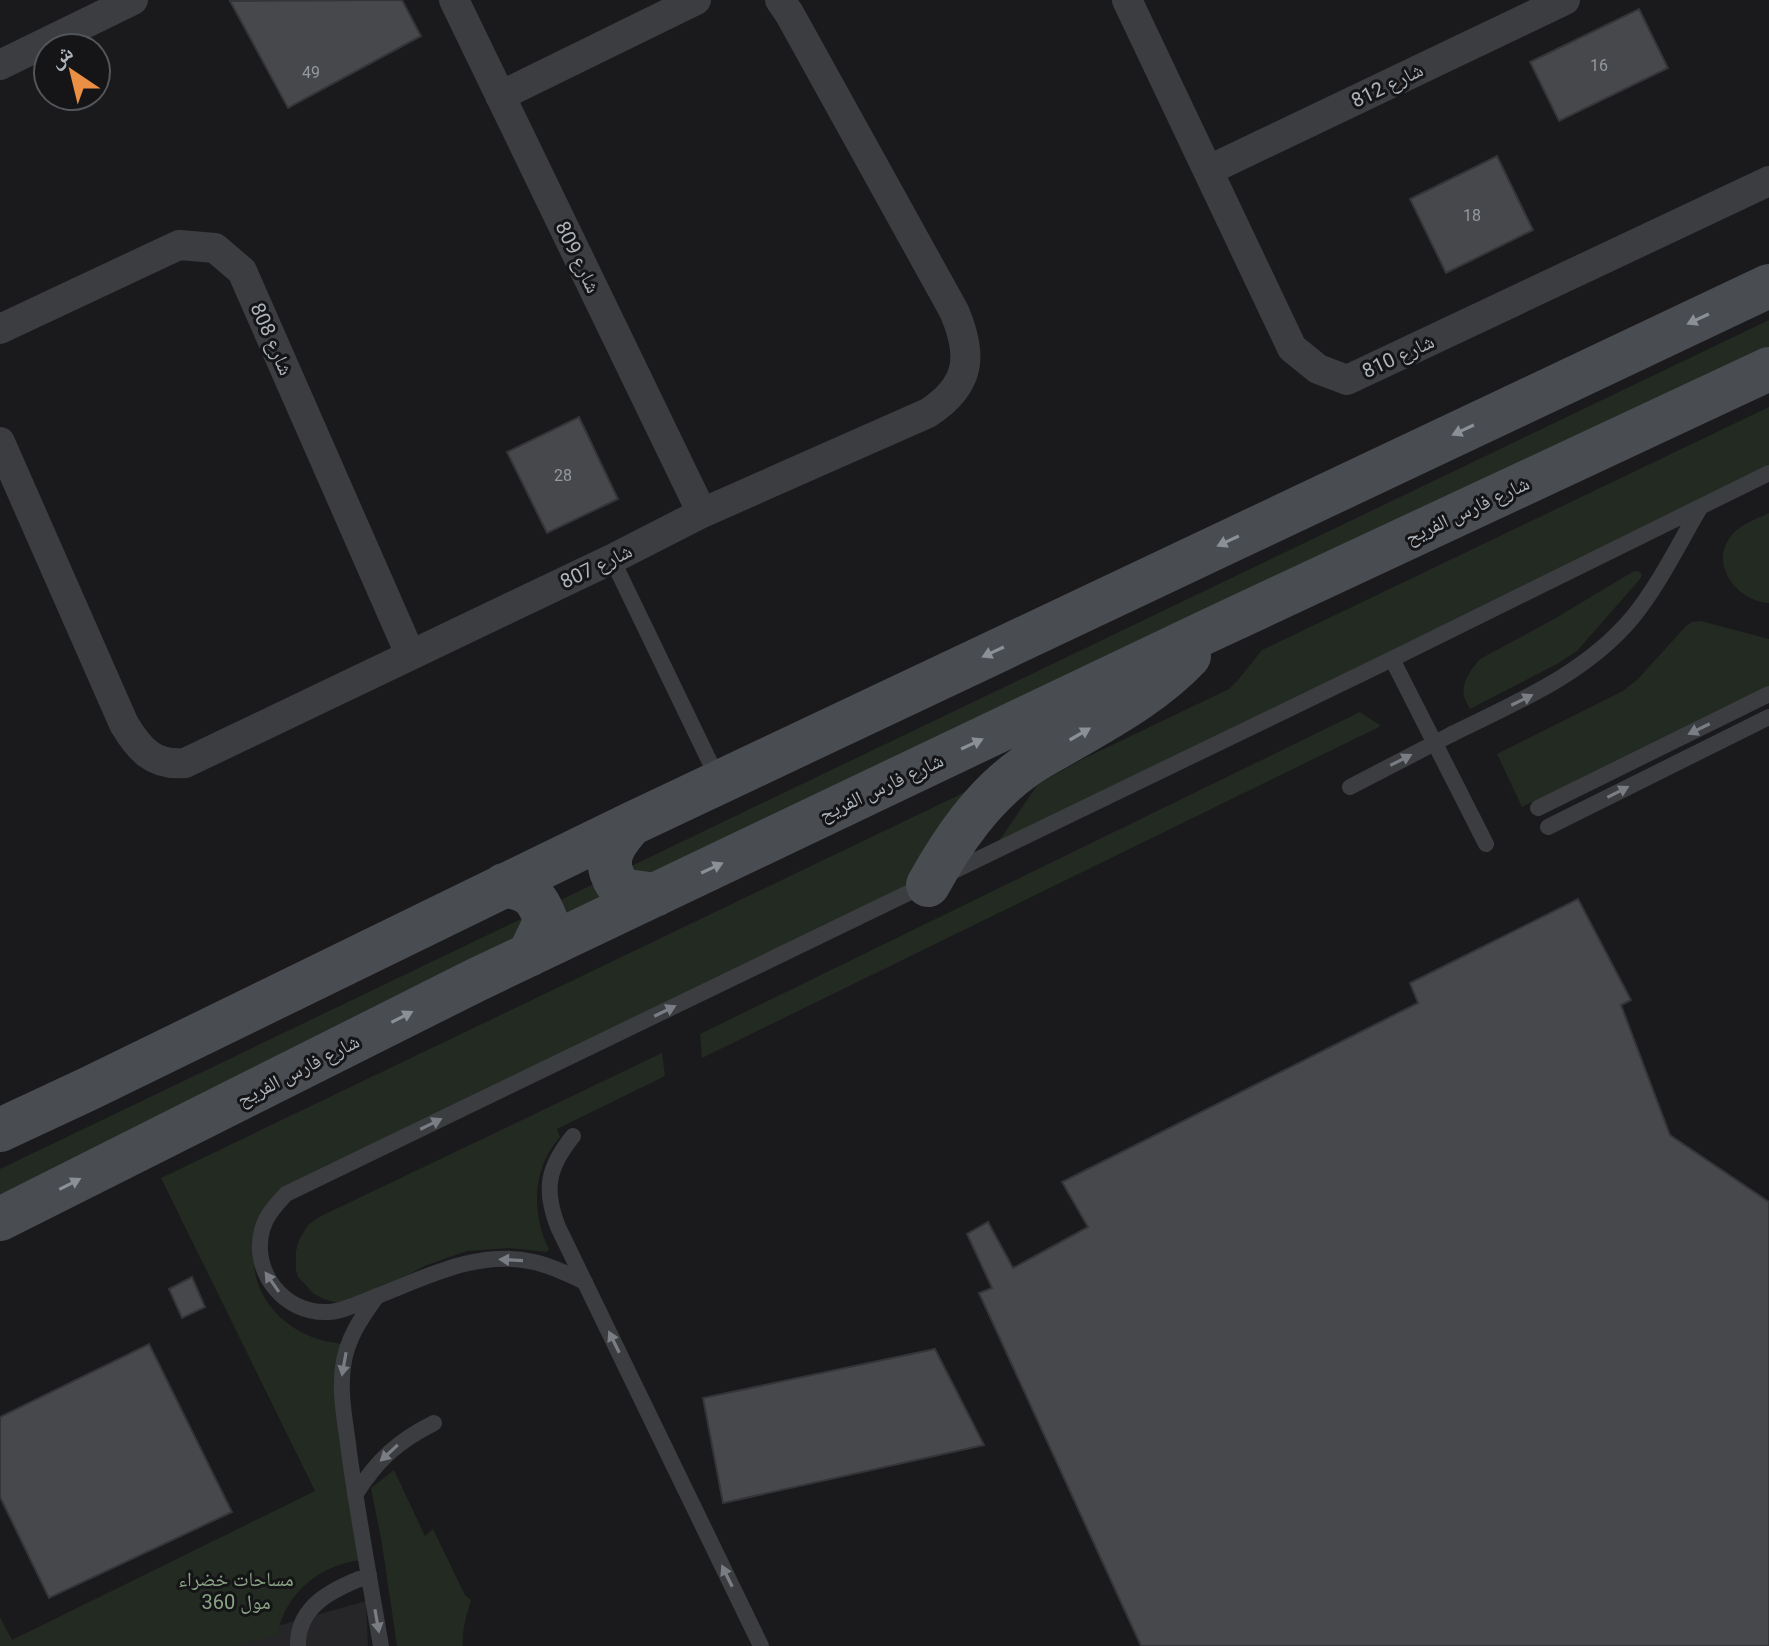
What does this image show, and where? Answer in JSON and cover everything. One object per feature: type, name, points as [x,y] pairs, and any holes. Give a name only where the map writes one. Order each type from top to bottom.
[{"type":"street","points":[[0,65],[133,0]]},
{"type":"street","name":"شارع 809","points":[[454,0],[702,513]]},
{"type":"street","points":[[500,96],[696,0]]},
{"type":"street","name":"شارع 807","points":[[0,442],[124,724],[145,752],[171,764],[185,763],[702,513],[928,413],[953,395],[960,381],[966,350],[963,333],[954,311],[780,0]]},
{"type":"street","name":"شارع 810","points":[[1127,0],[1292,348],[1318,369],[1347,380],[1769,181]]},
{"type":"street","name":"شارع 812","points":[[1209,170],[1565,0]]},
{"type":"street","name":"شارع 808","points":[[0,329],[179,245],[215,248],[242,271],[410,654]]},
{"type":"street","points":[[0,1130],[631,824],[1769,286]]},
{"type":"street","name":"شارع فارس الفريح","points":[[0,1219],[529,955],[1208,631],[1769,369]]},
{"type":"street","points":[[928,885],[947,851],[996,791],[1026,766],[1154,689],[1175,672],[1208,631]]},
{"type":"street","points":[[631,824],[610,855],[610,870],[624,890],[655,895]]},
{"type":"street","points":[[504,885],[524,890],[538,900],[546,920],[529,955]]},
{"type":"lane","points":[[585,1282],[559,1269],[532,1261],[503,1258],[473,1261],[331,1313],[310,1311],[290,1303],[275,1289],[264,1270],[260,1250],[262,1229],[271,1209],[286,1194],[928,885],[1769,473]]},
{"type":"lane","points":[[1350,787],[1559,680],[1585,662],[1609,642],[1650,594],[1700,508]]},
{"type":"lane","points":[[612,559],[720,782]]},
{"type":"lane","points":[[1392,659],[1486,844]]},
{"type":"lane","points":[[1538,808],[1769,694]]},
{"type":"lane","points":[[1548,827],[1769,717]]},
{"type":"lane","points":[[573,1136],[560,1151],[552,1169],[549,1189],[551,1208],[558,1227],[761,1646]]},
{"type":"lane","points":[[378,1295],[350,1339],[343,1364],[341,1390],[381,1646]]},
{"type":"lane","points":[[355,1495],[367,1476],[397,1445],[434,1423]]},
{"type":"lane","points":[[298,1646],[298,1636],[308,1611],[337,1588],[369,1575]]},
{"type":"shaded area","points":[[366,1601],[368,1646],[206,1646],[256,1632]]},
{"type":"green space","points":[[1769,320],[1769,364],[0,1213],[0,1169]]},
{"type":"green space","points":[[1769,407],[1769,469],[999,841],[1038,784],[1229,689],[1262,650]]},
{"type":"green space","points":[[1769,513],[1768,603],[1736,588],[1729,579],[1723,558],[1725,547],[1734,532]]},
{"type":"green space","points":[[1634,571],[1640,572],[1640,579],[1577,651],[1470,709],[1464,696],[1464,686],[1480,659]]},
{"type":"green space","points":[[1701,621],[1769,639],[1769,688],[1522,807],[1497,754],[1623,691],[1638,679],[1686,626]]},
{"type":"green space","points":[[1360,712],[1381,726],[702,1058],[700,1034]]},
{"type":"green space","name":"مساحات خضراء 360 مول","points":[[1007,772],[945,867],[285,1191],[254,1266],[264,1297],[282,1319],[305,1334],[346,1344],[338,1427],[361,1560],[332,1568],[307,1583],[288,1606],[277,1635],[236,1646],[0,1646],[0,1617],[12,1640],[315,1491],[161,1178]]},
{"type":"green space","points":[[662,1053],[665,1076],[557,1129],[560,1137],[544,1163],[537,1191],[539,1221],[549,1249],[547,1252],[510,1248],[467,1251],[427,1265],[378,1290],[337,1303],[314,1294],[298,1277],[296,1251],[299,1240],[308,1225],[319,1217]]},
{"type":"green space","points":[[394,1470],[425,1536],[433,1529],[465,1595],[471,1600],[463,1646],[397,1646],[371,1488]]},
{"type":"building","points":[[402,0],[421,36],[288,108],[230,1]]},
{"type":"building","points":[[1639,9],[1668,68],[1559,121],[1530,62]]},
{"type":"building","points":[[1497,156],[1533,230],[1446,273],[1410,199]]},
{"type":"building","points":[[579,417],[618,499],[547,533],[507,452]]},
{"type":"building","points":[[1578,899],[1631,1000],[1621,1005],[1670,1135],[1769,1202],[1769,1646],[1141,1646],[979,1293],[992,1288],[967,1234],[988,1222],[1013,1268],[1088,1227],[1062,1182],[1418,1003],[1410,983]]},
{"type":"building","points":[[192,1277],[205,1307],[182,1318],[169,1289]]},
{"type":"building","points":[[149,1344],[232,1512],[49,1598],[0,1497],[0,1417]]},
{"type":"building","points":[[935,1349],[984,1445],[723,1503],[703,1398]]}]
